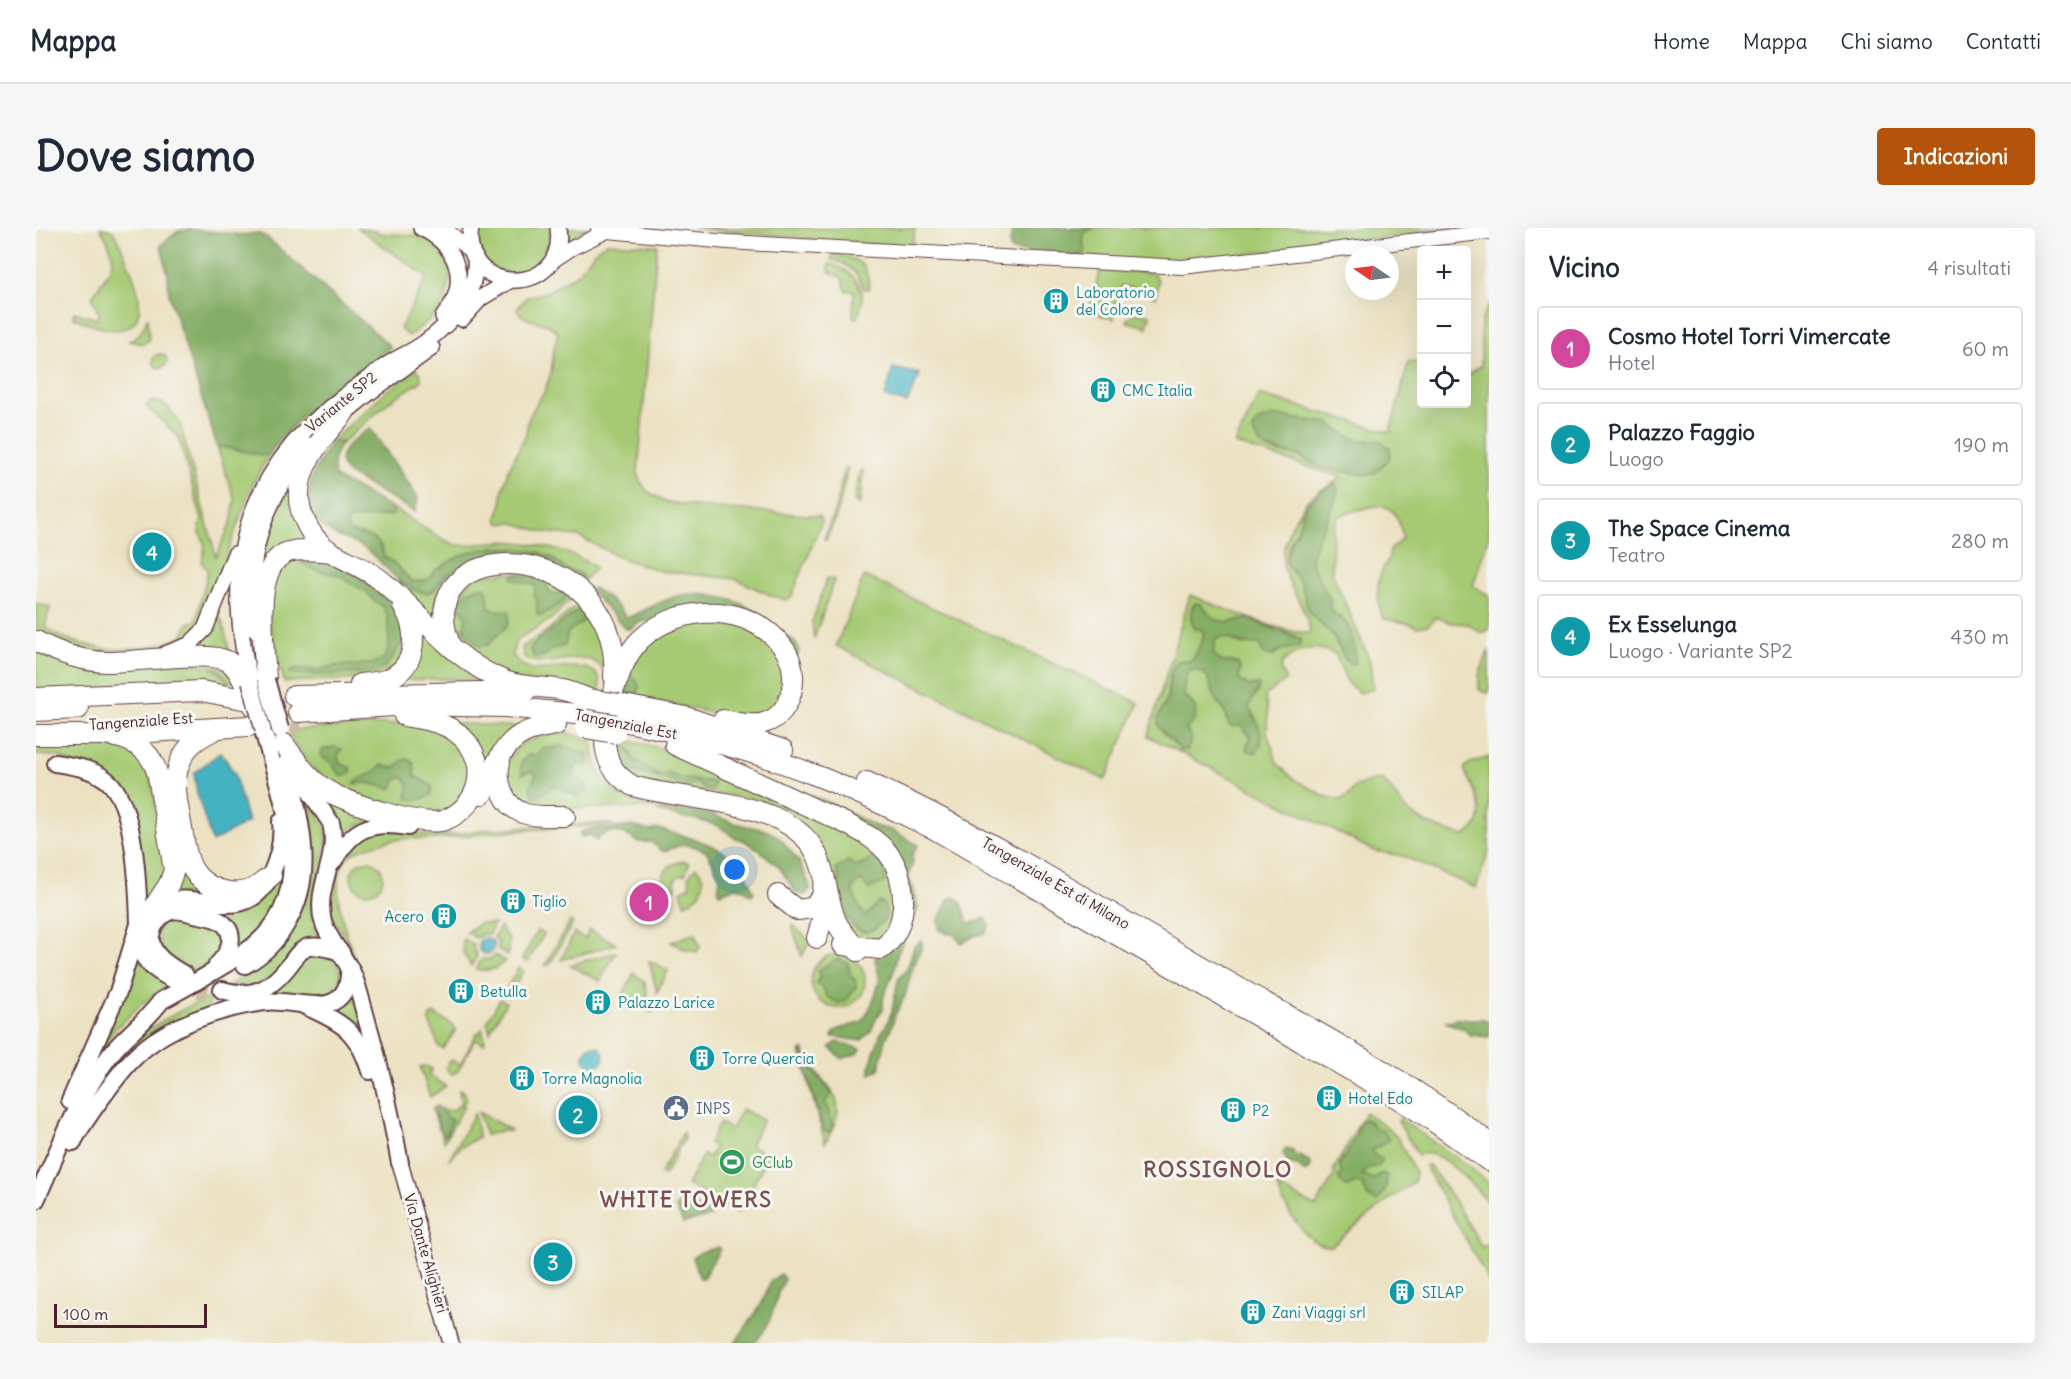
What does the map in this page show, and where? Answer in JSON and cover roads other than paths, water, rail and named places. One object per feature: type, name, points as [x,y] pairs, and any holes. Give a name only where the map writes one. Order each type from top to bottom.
[{"type":"highway","points":[[344,413],[313,452],[303,472],[299,490],[299,506],[306,525],[321,544],[331,552],[365,569],[389,587],[452,649],[476,668],[506,682],[562,690],[587,714],[675,745],[866,833],[888,853],[901,883],[903,900],[899,926],[894,937],[881,949],[853,948],[837,924],[828,897],[824,870],[816,852],[804,838],[781,819],[745,808],[639,788],[616,774],[608,761],[614,724]]},
{"type":"highway","points":[[260,714],[263,597],[266,579],[278,559],[290,551],[331,552]]},
{"type":"highway","points":[[452,649],[444,620],[444,608],[448,594],[463,577],[484,567],[499,564],[530,567],[554,575],[578,589],[595,605],[611,636],[615,663],[613,692],[622,667],[638,641],[658,625],[681,615],[705,612],[722,613],[740,618],[755,624],[785,650],[792,667],[791,691],[784,709],[772,719],[763,723],[746,724],[711,718],[686,717]]},
{"type":"highway","points":[[298,710],[322,688],[384,680],[402,669],[412,652],[412,624],[405,608],[389,587]]},
{"type":"highway","points":[[36,641],[63,654],[88,660],[118,662],[202,656],[223,658],[234,666],[260,714],[311,778],[334,795],[411,819],[428,822],[443,821],[470,804],[478,782],[475,758],[463,737],[452,729],[435,722],[404,716]]},
{"type":"highway","points":[[36,698],[201,691],[260,714]]},
{"type":"highway","name":"Tangenziale Est","points":[[298,710],[479,692],[587,714]]},
{"type":"highway","points":[[298,710],[492,718],[556,725]]},
{"type":"highway","name":"Tangenziale Est","points":[[36,711],[260,714]]},
{"type":"highway","points":[[260,714],[218,728],[204,735],[187,749],[177,771],[175,793],[187,857],[198,877],[205,883],[225,891],[247,891],[271,876]]},
{"type":"highway","name":"Tangenziale Est","points":[[36,728],[260,714]]},
{"type":"highway","points":[[444,829],[460,822],[474,810],[494,767],[507,746],[522,733],[556,725],[587,714]]},
{"type":"highway","name":"Tangenziale Est di Milano","points":[[587,714],[614,724],[686,717],[804,757],[923,807],[1393,1078],[1486,1150]]},
{"type":"highway","name":"Tangenziale Est","points":[[614,724],[694,737],[771,759],[868,797],[936,830]]},
{"type":"highway","points":[[36,735],[100,735],[218,728]]},
{"type":"highway","points":[[100,735],[135,742],[156,766],[174,870],[169,884],[156,904]]},
{"type":"highway","points":[[675,745],[759,764],[816,782],[936,830]]},
{"type":"highway","points":[[507,746],[498,769],[499,780],[506,798],[524,814],[565,816]]},
{"type":"highway","name":"Tangenziale Est di Milano","points":[[936,830],[1486,1150]]},
{"type":"highway","points":[[778,896],[797,910],[812,908],[819,903],[824,891],[824,870]]},
{"type":"highway","points":[[817,938],[828,897]]},
{"type":"main road","points":[[393,361],[440,321],[450,307],[456,288],[458,272],[453,255],[441,240],[421,228]]},
{"type":"main road","name":"Variante SP2","points":[[260,714],[240,628],[238,583],[247,530],[259,499],[278,464],[309,427],[333,405],[393,361],[424,343],[456,314],[473,285],[476,272],[470,243],[471,228]]},
{"type":"main road","points":[[551,262],[558,247],[558,228]]},
{"type":"main road","points":[[474,255],[488,272],[509,281]]},
{"type":"main road","name":"Variante SP2","points":[[260,714],[252,573],[257,541],[269,508],[287,474],[313,441],[344,413],[440,343],[481,298],[509,281],[533,277],[551,262]]},
{"type":"main road","points":[[36,634],[71,652],[108,658],[158,655],[189,645],[205,629],[259,499]]},
{"type":"main road","points":[[152,1015],[178,982],[248,950],[266,933],[281,909],[290,886],[293,854],[290,830],[260,714]]},
{"type":"main road","points":[[260,714],[331,823],[333,844],[322,891],[321,910],[327,931],[354,978],[382,1076],[400,1163]]},
{"type":"main road","points":[[36,1200],[88,1089],[103,1065],[128,1034],[152,1015],[258,956],[280,935],[296,907],[305,868],[299,817],[260,714]]},
{"type":"main road","points":[[55,763],[79,767],[99,775],[111,784],[120,800],[132,841],[138,947],[145,960],[158,971],[178,982]]},
{"type":"main road","points":[[36,1186],[51,1167],[62,1121],[118,992],[138,928],[148,910],[156,904],[173,899],[221,905],[241,903],[252,898],[267,883],[280,848],[282,830],[275,774]]},
{"type":"main road","points":[[329,868],[342,846],[365,828],[388,824],[422,830],[444,829]]},
{"type":"main road","points":[[170,911],[181,911],[217,920],[225,925],[231,940],[228,953],[218,964],[178,982],[151,943],[154,925],[170,911]]},
{"type":"main road","points":[[251,1005],[237,1003],[214,991],[245,994],[261,990],[278,980],[297,954],[308,948],[320,947],[345,959]]},
{"type":"main road","points":[[36,1215],[79,1130],[135,1056],[156,1040],[195,1020],[251,1005],[279,1001],[326,1004],[341,996],[348,982],[345,959]]},
{"type":"main road","points":[[299,1003],[339,1022],[348,1028],[359,1041],[400,1163]]},
{"type":"main road","name":"Via Dante Alighieri","points":[[400,1163],[451,1343]]},
{"type":"street","points":[[433,228],[450,233],[474,255]]},
{"type":"street","points":[[551,262],[602,229],[739,243],[1182,267],[1489,232]]},
{"type":"water","points":[[893,368],[920,374],[907,403],[885,397]]},
{"type":"water","points":[[221,752],[234,773],[248,822],[212,842],[197,793],[194,773]]},
{"type":"water","points":[[486,938],[492,940],[494,946],[492,952],[486,954],[480,952],[478,946],[480,940]]},
{"type":"water","points":[[594,1046],[601,1049],[604,1056],[601,1063],[594,1066],[587,1063],[584,1056],[587,1049]]},
{"type":"tunnel","points":[[261,725],[301,723]]},
{"type":"tunnel","points":[[177,981],[207,993]]},
{"type":"place","name":"Laboratorio del Colore","points":[[1056,301]]},
{"type":"place","name":"CMC Italia","points":[[1103,390]]},
{"type":"place","name":"Ex Esselunga","points":[[152,552]]},
{"type":"place","name":"Tiglio","points":[[513,901]]},
{"type":"place","name":"Cosmo Hotel Torri Vimercate","points":[[649,902]]},
{"type":"place","name":"Acero","points":[[444,916]]},
{"type":"place","name":"Betulla","points":[[461,991]]},
{"type":"place","name":"Palazzo Larice","points":[[598,1002]]},
{"type":"place","name":"Torre Quercia","points":[[702,1058]]},
{"type":"place","name":"Torre Magnolia","points":[[522,1078]]},
{"type":"place","name":"Hotel Edo","points":[[1329,1098]]},
{"type":"place","name":"INPS","points":[[676,1108]]},
{"type":"place","name":"P2","points":[[1233,1110]]},
{"type":"place","name":"Palazzo Faggio","points":[[578,1115]]},
{"type":"place","name":"GClub","points":[[732,1162]]},
{"type":"place","name":"The Space Cinema","points":[[553,1262]]},
{"type":"place","name":"SILAP","points":[[1402,1292]]},
{"type":"place","name":"Zani Viaggi srl","points":[[1253,1312]]},
{"type":"district","name":"ROSSIGNOLO","points":[[1218,1169]]},
{"type":"district","name":"WHITE TOWERS","points":[[686,1199]]}]
